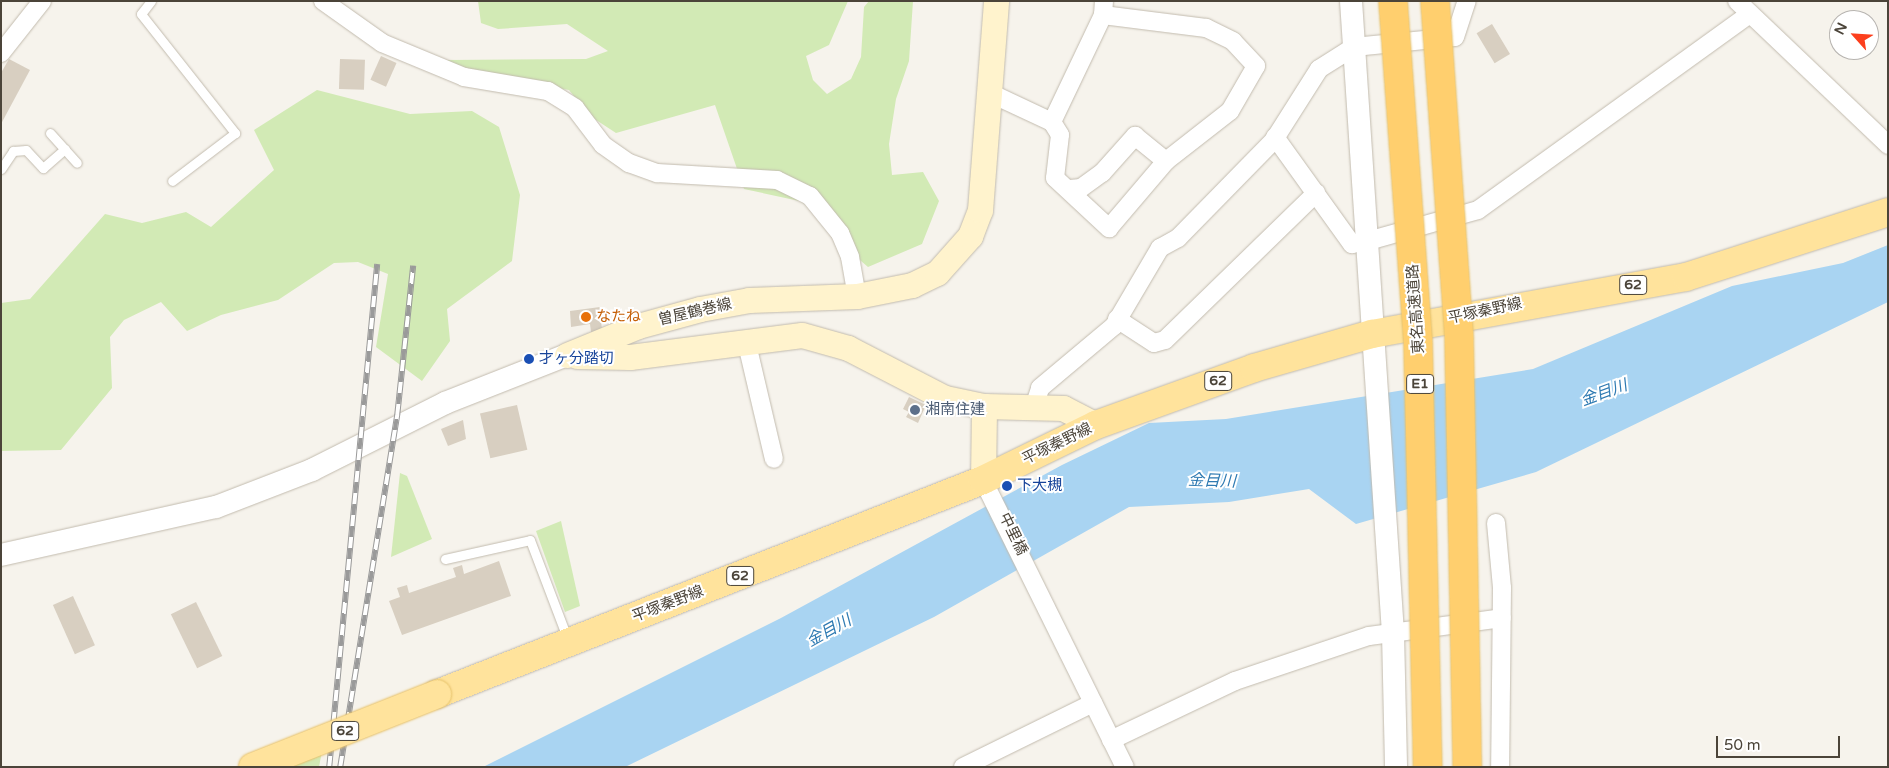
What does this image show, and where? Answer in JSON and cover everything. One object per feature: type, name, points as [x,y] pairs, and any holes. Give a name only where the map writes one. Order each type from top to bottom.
[{"type":"highway","name":"東名高速道路","points":[[1393,1],[1418,341],[1428,767]]},
{"type":"highway","points":[[1435,1],[1459,336],[1467,767]]},
{"type":"main road","name":"曽屋鶴巻線","points":[[567,355],[638,326],[700,310],[750,300],[856,296],[912,285],[937,273],[970,236],[985,179],[996,1]]},
{"type":"main road","name":"平塚秦野線","points":[[253,767],[569,643],[986,484],[1040,452],[1096,425],[1254,368],[1372,334],[1686,276],[1888,212]]},
{"type":"main road","points":[[567,355],[630,357],[746,340],[802,335],[827,340],[945,398],[984,406],[1063,408],[1096,425]]},
{"type":"main road","points":[[984,406],[986,484]]},
{"type":"street","points":[[1,53],[42,1]]},
{"type":"street","points":[[323,1],[382,43],[464,77],[520,82],[548,90],[575,108],[604,145],[629,163],[657,173],[777,180],[810,196],[840,233],[850,258],[856,296]]},
{"type":"street","points":[[1351,1],[1368,241],[1374,389],[1393,633],[1396,767]]},
{"type":"street","points":[[1034,407],[1040,388],[1117,319],[1160,248],[1178,238],[1275,137],[1319,69],[1354,48],[1455,37],[1466,1]]},
{"type":"street","points":[[1737,1],[1888,145]]},
{"type":"street","points":[[1052,122],[1103,8],[1206,28],[1249,54],[1256,66],[1230,111],[1166,161],[1109,228],[1070,188]]},
{"type":"street","points":[[1275,137],[1352,244],[1368,241],[1478,210],[1750,14]]},
{"type":"street","points":[[990,93],[1052,122],[1060,135],[1053,170],[1062,185],[1070,188],[1081,188],[1102,172],[1135,136],[1166,161]]},
{"type":"street","points":[[1117,319],[1154,342],[1165,340],[1316,193]]},
{"type":"street","points":[[746,340],[774,459]]},
{"type":"street","points":[[1,555],[216,507],[312,470],[445,403],[567,355]]},
{"type":"street","name":"中里橋","points":[[986,484],[1036,582],[1125,767]]},
{"type":"street","points":[[1496,523],[1502,618],[1500,767]]},
{"type":"street","points":[[1111,740],[1235,681],[1369,636],[1502,618]]},
{"type":"street","points":[[963,767],[1093,703]]},
{"type":"lane","points":[[151,1],[141,14],[235,133],[172,181]]},
{"type":"lane","points":[[50,133],[77,164]]},
{"type":"lane","points":[[1,169],[13,151],[26,150],[43,168],[65,149]]},
{"type":"lane","points":[[444,559],[530,540],[569,643]]},
{"type":"green space","points":[[478,1],[848,1],[829,45],[806,56],[813,80],[827,94],[851,79],[861,57],[864,7],[869,1],[913,1],[909,61],[896,99],[889,144],[892,175],[923,172],[939,201],[922,244],[868,267],[832,236],[804,202],[744,189],[715,105],[616,133],[590,116],[569,90],[465,74],[447,60],[586,59],[608,51],[567,24],[498,29],[481,23]]},
{"type":"green space","points":[[317,90],[410,114],[472,111],[499,127],[520,195],[512,261],[447,309],[450,341],[422,381],[376,347],[388,274],[358,262],[334,263],[278,300],[221,315],[187,331],[161,302],[124,320],[110,337],[112,388],[61,450],[1,451],[1,303],[30,299],[105,214],[142,223],[186,212],[211,227],[274,170],[254,130]]},
{"type":"green space","points":[[400,473],[407,476],[432,539],[391,557]]},
{"type":"green space","points":[[561,521],[580,606],[565,612],[536,531]]},
{"type":"green space","points":[[322,751],[319,767],[284,767]]},
{"type":"water","name":"金目川","points":[[1888,245],[1888,302],[1536,472],[1356,524],[1309,489],[1229,502],[1129,507],[934,617],[625,767],[483,767],[781,618],[1062,465],[1149,423],[1226,419],[1533,369],[1732,286],[1843,263]]},
{"type":"building","points":[[1492,24],[1510,54],[1495,63],[1477,33]]},
{"type":"building","points":[[381,56],[397,63],[386,87],[370,80]]},
{"type":"building","points":[[9,59],[30,70],[1,124],[1,73]]},
{"type":"building","points":[[340,59],[365,60],[364,90],[339,89]]},
{"type":"building","name":"なたね","points":[[600,307],[602,331],[591,332],[590,324],[571,327],[570,311]]},
{"type":"building","name":"湘南住建","points":[[909,397],[926,405],[918,423],[906,417],[909,412],[903,409]]},
{"type":"building","points":[[517,405],[527,450],[490,458],[480,414]]},
{"type":"building","points":[[463,420],[466,439],[448,446],[441,429]]},
{"type":"building","points":[[499,561],[511,596],[402,635],[389,601],[400,597],[397,588],[407,585],[409,593],[456,577],[453,568],[462,565],[464,574]]},
{"type":"building","points":[[73,596],[95,645],[75,654],[53,605]]},
{"type":"building","points":[[196,602],[222,656],[197,668],[171,614]]},
{"type":"railway","points":[[329,767],[377,264]]},
{"type":"railway","points":[[340,767],[397,415],[413,266]]},
{"type":"place","name":"なたね","points":[[586,317]]},
{"type":"place","name":"才ヶ分踏切","points":[[529,359]]},
{"type":"place","name":"湘南住建","points":[[915,410]]},
{"type":"place","name":"下大槻","points":[[1007,486]]}]
